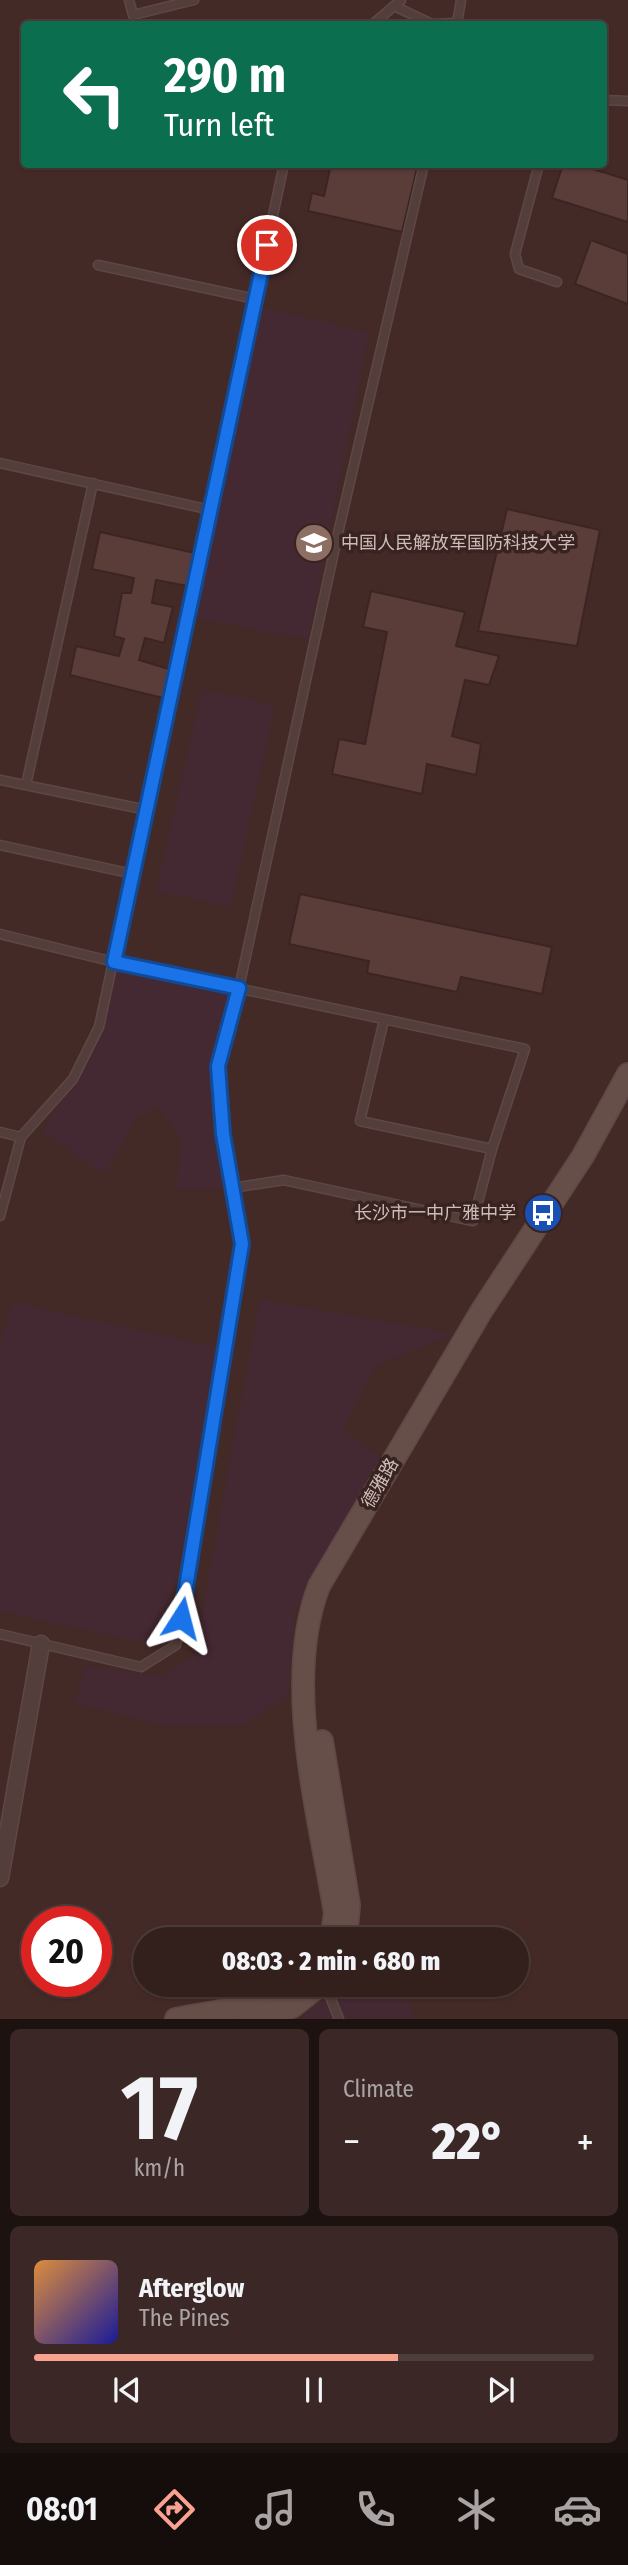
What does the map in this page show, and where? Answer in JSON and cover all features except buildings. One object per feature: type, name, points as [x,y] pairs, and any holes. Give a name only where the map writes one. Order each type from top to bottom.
[{"type":"street","name":"德雅路","points":[[333,1927],[335,1913],[302,1712],[306,1628],[311,1608],[319,1587],[482,1310],[583,1156],[628,1074]]},
{"type":"street","name":"德雅路","points":[[347,1927],[349,1905],[316,1710],[319,1627],[329,1594],[485,1329],[592,1160],[628,1094]]},
{"type":"street","points":[[0,1878],[41,1644]]},
{"type":"street","points":[[176,2019],[273,1997]]},
{"type":"street","points":[[247,2019],[292,2007],[305,1997]]},
{"type":"lane","points":[[129,0],[133,15],[194,0]]},
{"type":"lane","points":[[458,21],[461,0]]},
{"type":"lane","points":[[377,21],[398,3],[427,21]]},
{"type":"lane","points":[[607,100],[628,101]]},
{"type":"lane","points":[[0,1216],[21,1137],[73,1079],[99,1027],[283,168]]},
{"type":"lane","points":[[0,1634],[141,1667],[177,1645],[242,1244],[223,1134],[218,1066],[239,988],[335,543],[423,168]]},
{"type":"lane","points":[[538,168],[515,254],[519,269],[557,282]]},
{"type":"lane","points":[[98,265],[255,299]]},
{"type":"lane","points":[[0,463],[211,510]]},
{"type":"lane","points":[[26,785],[93,483]]},
{"type":"lane","points":[[0,780],[147,810]]},
{"type":"lane","points":[[0,845],[133,874]]},
{"type":"lane","points":[[0,934],[114,962],[525,1049],[492,1149],[473,1221],[284,1181],[232,1188]]},
{"type":"lane","points":[[384,1020],[360,1121],[492,1149]]},
{"type":"lane","points":[[0,1132],[21,1137]]},
{"type":"lane","points":[[329,1997],[338,2019]]},
{"type":"shaded area","points":[[262,307],[369,333],[308,639],[196,618]]},
{"type":"shaded area","points":[[202,689],[275,705],[231,906],[156,891]]},
{"type":"shaded area","points":[[114,962],[239,988],[218,1066],[232,1188],[176,1189],[182,1139],[158,1107],[136,1119],[104,1174],[43,1133],[99,1027]]},
{"type":"shaded area","points":[[260,1299],[452,1334],[377,1366],[342,1429],[385,1460],[295,1611],[288,1697],[243,1725],[161,1725],[75,1703],[85,1666],[161,1676],[194,1656]]},
{"type":"shaded area","points":[[12,1302],[218,1348],[165,1637],[145,1643],[0,1611],[0,1346]]},
{"type":"shaded area","points":[[332,1997],[407,1997],[415,2019],[303,2019],[300,2010]]},
{"type":"place","name":"中国人民解放军国防科技大学","points":[[314,543]]},
{"type":"place","name":"长沙市一中广雅中学","points":[[543,1213]]},
{"type":"route","points":[[181,1618],[242,1244],[223,1134],[218,1066],[239,988],[114,962],[267,245]]}]
